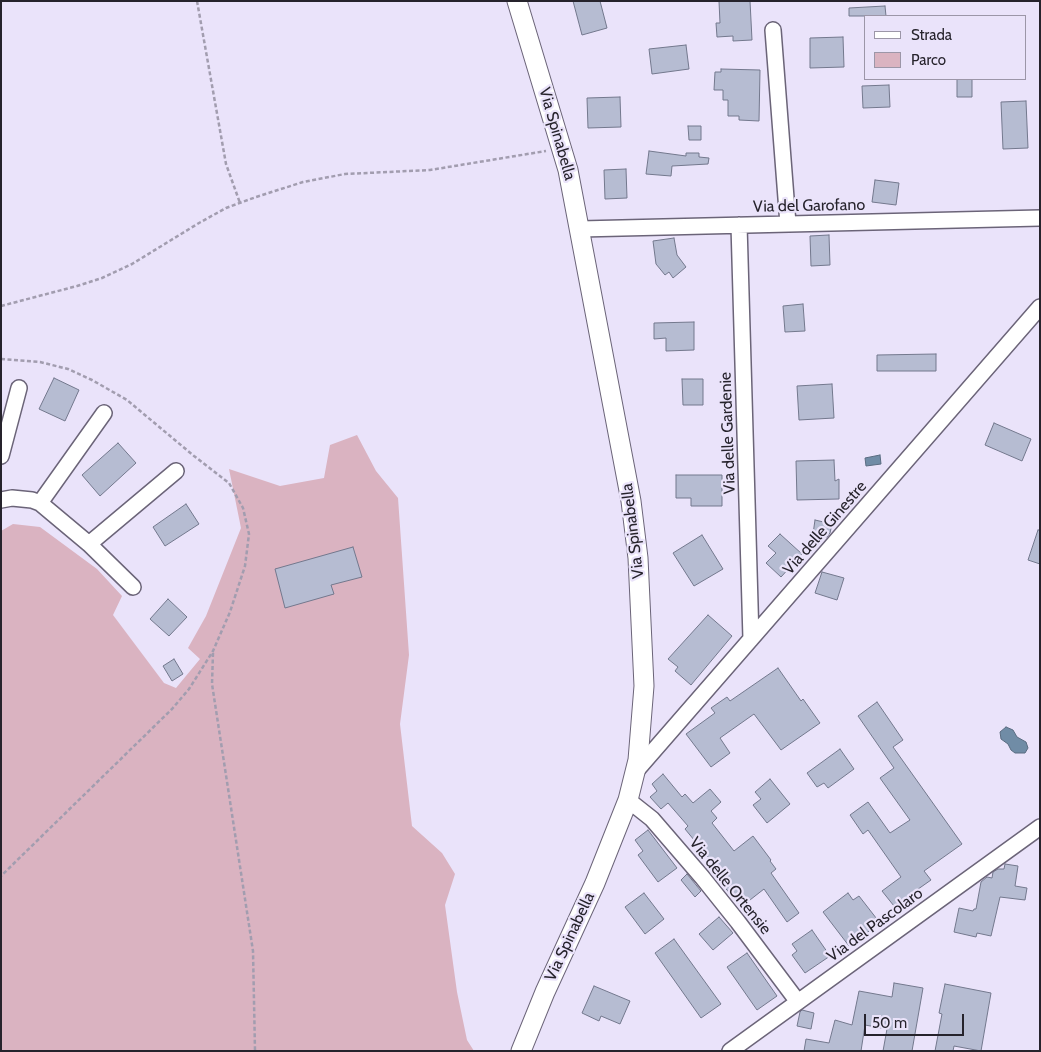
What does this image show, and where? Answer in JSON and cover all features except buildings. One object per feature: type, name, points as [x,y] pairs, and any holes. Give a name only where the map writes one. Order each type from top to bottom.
[{"type":"street","name":"Via Spinabella","points":[[517,1],[563,148],[580,229],[636,531],[644,686],[640,750],[628,800],[595,882],[545,992],[521,1051]]},
{"type":"street","points":[[773,30],[788,224]]},
{"type":"street","name":"Via del Garofano","points":[[580,229],[1040,218]]},
{"type":"street","name":"Via delle Gardenie","points":[[739,225],[751,639]]},
{"type":"street","name":"Via delle Ginestre","points":[[636,771],[1040,307]]},
{"type":"street","points":[[1,456],[19,388]]},
{"type":"street","points":[[40,504],[104,413]]},
{"type":"street","points":[[89,544],[176,472]]},
{"type":"street","points":[[1,500],[12,498],[32,500],[40,504],[89,544],[133,587]]},
{"type":"street","name":"Via delle Ortensie","points":[[628,800],[652,819],[702,877],[798,1002]]},
{"type":"street","name":"Via del Pascolaro","points":[[730,1051],[1040,827]]},
{"type":"path","points":[[197,1],[226,164],[240,202]]},
{"type":"path","points":[[1,306],[82,285],[110,274],[240,202],[303,182],[335,175],[430,170],[563,148]]},
{"type":"path","points":[[213,651],[211,667],[212,684],[253,951],[256,1051]]},
{"type":"green space","points":[[357,435],[376,471],[398,498],[409,655],[400,724],[412,826],[442,853],[455,874],[445,905],[457,992],[467,1040],[474,1051],[1,1051],[1,531],[13,524],[40,527],[97,569],[122,596],[113,615],[164,683],[176,688],[200,659],[188,648],[206,616],[241,528],[229,469],[280,486],[324,478],[330,445]]},
{"type":"water","points":[[880,455],[881,464],[866,466],[865,458]]},
{"type":"water","points":[[1006,727],[1013,730],[1017,737],[1026,742],[1028,748],[1025,753],[1015,753],[1001,739],[1000,732]]}]
